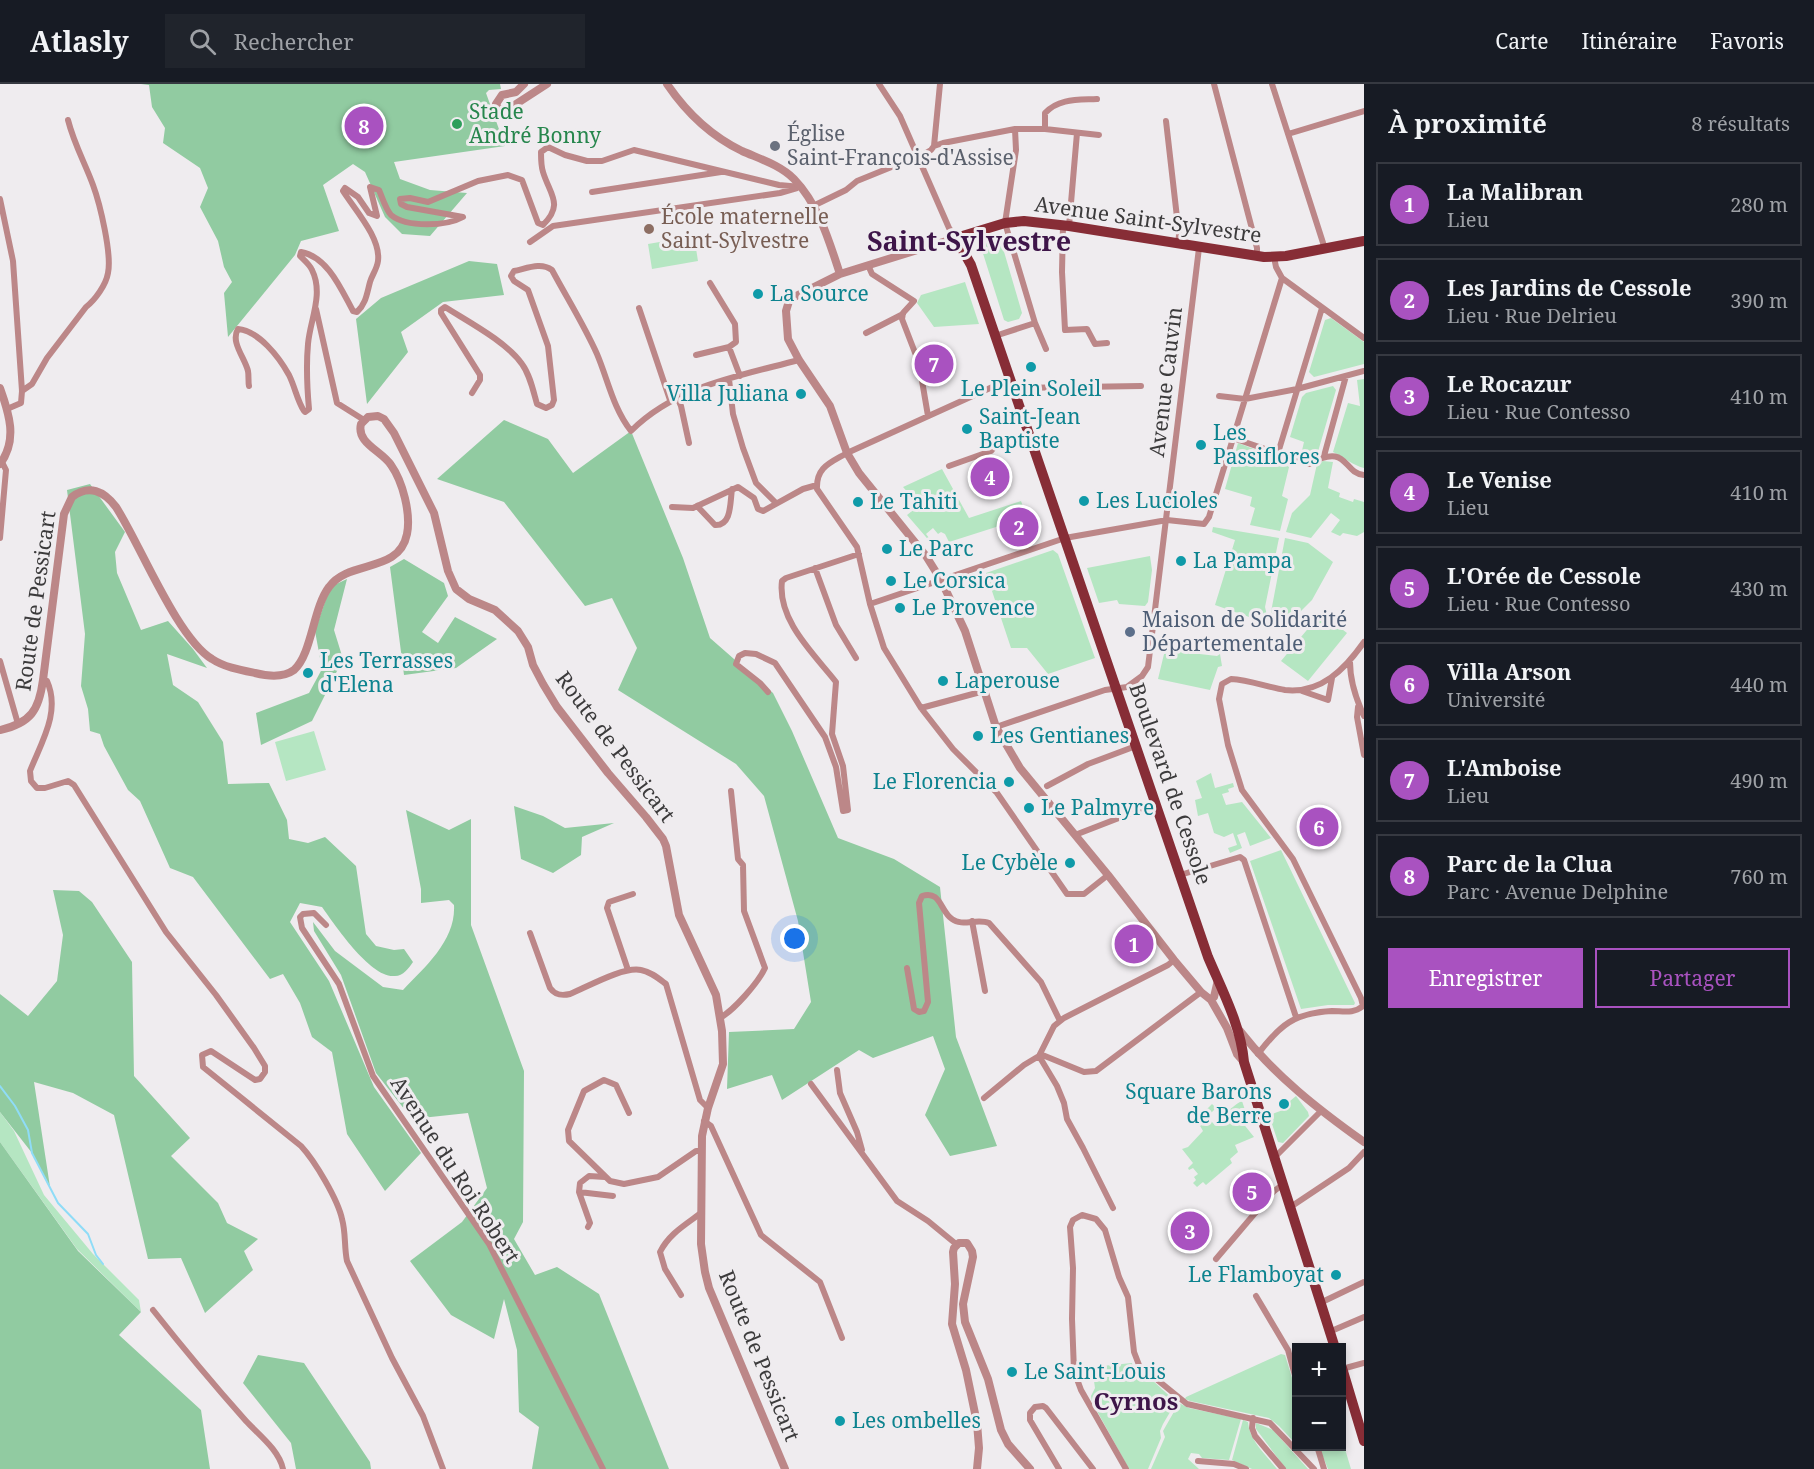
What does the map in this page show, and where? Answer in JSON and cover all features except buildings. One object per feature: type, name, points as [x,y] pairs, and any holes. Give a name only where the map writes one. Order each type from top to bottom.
[{"type":"main road","name":"Avenue Saint-Sylvestre","points":[[956,238],[1005,223],[1023,221],[1274,257],[1364,241]]},
{"type":"main road","name":"Boulevard de Cessole","points":[[956,238],[971,265],[1155,804],[1236,1026],[1243,1058],[1273,1158],[1333,1343]]},
{"type":"main road","points":[[1346,1381],[1363,1433]]},
{"type":"street","points":[[524,84],[516,92],[502,95],[496,104],[498,108],[504,110],[510,108],[547,84]]},
{"type":"street","points":[[667,84],[681,103],[714,135],[776,166],[792,177],[820,218],[840,274]]},
{"type":"street","points":[[879,84],[900,116],[949,228],[956,238]]},
{"type":"street","points":[[813,206],[846,190],[857,181],[931,150],[934,146],[940,84]]},
{"type":"street","points":[[1214,84],[1257,248],[1257,256]]},
{"type":"street","points":[[1272,84],[1325,249]]},
{"type":"street","points":[[1045,129],[1045,113],[1048,109],[1064,100],[1097,99]]},
{"type":"street","points":[[1288,134],[1364,111]]},
{"type":"street","points":[[22,391],[32,384],[47,358],[86,307],[92,303],[109,272],[101,212],[94,187],[73,141],[68,120]]},
{"type":"street","points":[[1166,121],[1179,235],[1178,244]]},
{"type":"street","points":[[934,146],[1015,129],[1045,129],[1099,135]]},
{"type":"street","points":[[1015,129],[1016,150],[1005,223],[1035,323],[1046,349]]},
{"type":"street","points":[[1077,133],[1062,272],[1065,330],[1087,329],[1095,344],[1107,343]]},
{"type":"street","points":[[364,420],[337,403],[316,309],[312,270],[300,256],[301,252],[314,256],[326,265],[355,312],[360,310],[378,263],[378,252],[372,232],[343,191],[345,188],[358,197],[369,213],[377,216],[370,187],[379,190],[390,214],[411,224],[454,222],[463,217],[407,207],[401,204],[400,199],[410,198],[428,202],[478,181],[508,175],[522,180],[538,223],[543,225],[554,211],[555,199],[542,171],[541,152],[548,147],[587,161],[602,160],[634,150],[779,185],[801,187]]},
{"type":"street","points":[[592,192],[725,171]]},
{"type":"street","points":[[530,242],[553,226],[780,193],[801,187]]},
{"type":"street","points":[[0,199],[13,261],[22,391],[21,403],[8,409]]},
{"type":"street","name":"Avenue Saint-Sylvestre","points":[[799,360],[788,339],[786,311],[789,301],[840,274],[956,238]]},
{"type":"street","name":"Avenue Cauvin","points":[[996,727],[1105,690],[1127,687],[1146,672],[1150,661],[1199,248]]},
{"type":"street","points":[[1274,257],[1282,278],[1364,338]]},
{"type":"street","points":[[472,393],[480,380],[480,375],[441,313],[445,307],[511,353],[521,363],[530,379],[537,404],[546,408],[552,405],[554,400],[548,346],[528,290],[514,282],[511,276],[514,271],[540,265],[552,270],[597,354],[623,421],[631,431],[646,415],[677,397],[702,387],[799,360],[830,406],[847,453],[859,472],[926,556],[941,580],[965,631],[996,727],[1020,768],[1174,960],[1201,992],[1211,1000],[1227,1028],[1237,1054],[1243,1058],[1258,1054],[1273,1035],[1296,1017],[1311,1013],[1357,1011],[1364,1007],[1293,859],[1242,790],[1228,745],[1219,693],[1225,681],[1231,679],[1285,690],[1302,691],[1329,700],[1332,678]]},
{"type":"street","points":[[866,333],[903,314],[914,301],[872,274],[868,265]]},
{"type":"street","points":[[870,604],[1065,538],[1167,520],[1204,524],[1209,517],[1282,278]]},
{"type":"street","points":[[696,355],[729,347],[736,342],[735,324],[710,283]]},
{"type":"street","points":[[639,308],[670,400]]},
{"type":"street","points":[[1278,453],[1322,308]]},
{"type":"street","points":[[249,386],[248,370],[236,342],[235,334],[238,328],[258,337],[276,356],[289,376],[304,411],[308,411],[308,340],[316,309]]},
{"type":"street","points":[[903,314],[902,319],[919,363],[928,416]]},
{"type":"street","points":[[995,336],[1035,323]]},
{"type":"street","points":[[729,347],[740,376]]},
{"type":"street","points":[[1219,396],[1245,399],[1364,371]]},
{"type":"street","points":[[1324,456],[1346,376]]},
{"type":"street","points":[[729,379],[733,414],[756,483],[777,503]]},
{"type":"street","points":[[1108,875],[1084,894],[1067,894],[997,793],[953,749],[921,708],[884,648],[870,604],[857,547],[817,489],[816,478],[824,466],[847,453],[928,416],[1012,383],[1141,386]]},
{"type":"street","points":[[0,388],[8,409],[11,430],[10,442],[1,463],[6,470],[0,538]]},
{"type":"street","points":[[677,397],[681,405],[689,443]]},
{"type":"street","name":"Route de Pessicart","points":[[0,730],[18,724],[38,707],[64,514],[72,497],[78,492],[87,490],[102,493],[116,507],[175,614],[201,652],[219,663],[258,674],[275,676],[292,672],[302,659],[328,587],[341,576],[381,563],[402,549],[407,534],[406,507],[399,480],[384,456],[362,439],[360,429],[368,417],[378,416],[384,419],[394,432],[434,513],[448,571],[456,589],[495,610],[518,631],[528,647],[543,684],[557,707],[663,839],[670,861],[682,923],[716,995],[724,1056],[704,1121],[702,1258],[710,1288],[785,1469]]},
{"type":"street","points":[[949,466],[991,451],[996,445],[1029,434]]},
{"type":"street","points":[[1233,438],[1309,464],[1324,456],[1342,458],[1356,472],[1364,475]]},
{"type":"street","points":[[672,507],[693,508],[738,487],[754,498],[758,509],[763,511],[802,489],[817,485]]},
{"type":"street","points":[[697,506],[715,525],[720,525],[725,522],[728,514],[732,489]]},
{"type":"street","points":[[768,692],[736,664],[739,656],[745,653],[756,654],[775,663],[825,737],[836,767],[843,811],[848,810],[843,766],[832,734],[836,682],[794,627],[782,600],[781,591],[782,581],[859,554]]},
{"type":"street","points":[[815,568],[836,625],[856,658]]},
{"type":"street","points":[[1302,691],[1332,678],[1350,662],[1364,642]]},
{"type":"street","points":[[0,661],[18,724]]},
{"type":"street","points":[[1350,662],[1350,678],[1364,716]]},
{"type":"street","points":[[43,680],[47,681],[49,686],[53,712],[30,771],[31,781],[37,788],[68,781],[74,784],[166,932],[216,995],[265,1066],[265,1072],[260,1079],[255,1080],[211,1051],[202,1055],[201,1061],[203,1066],[301,1146],[314,1163],[342,1220],[347,1261],[392,1358],[423,1416],[443,1469]]},
{"type":"street","points":[[921,708],[984,691]]},
{"type":"street","points":[[1359,706],[1358,717],[1364,755]]},
{"type":"street","points":[[1047,786],[1088,764],[1136,746]]},
{"type":"street","points":[[720,1018],[734,1007],[762,975],[765,968],[744,911],[743,865],[738,859],[731,791]]},
{"type":"street","points":[[1076,835],[1155,804]]},
{"type":"street","points":[[1180,875],[1240,856],[1244,860],[1296,1017]]},
{"type":"street","points":[[628,970],[607,908],[609,902],[633,894]]},
{"type":"street","points":[[908,968],[914,1009],[919,1012],[924,1011],[928,1002],[919,903],[922,896],[929,894],[936,896],[950,918],[958,923],[983,920],[989,923],[1041,982],[1060,1021]]},
{"type":"street","name":"Avenue du Roi Robert","points":[[326,925],[314,913],[303,914],[300,917],[302,928],[339,984],[373,1076],[489,1244],[603,1469]]},
{"type":"street","points":[[972,921],[985,991]]},
{"type":"street","points":[[530,933],[546,978],[554,993],[562,996],[570,994],[628,970],[648,972],[666,984],[700,1100],[708,1108]]},
{"type":"street","points":[[984,1098],[1039,1055],[1054,1026],[1060,1021],[1168,966],[1174,960]]},
{"type":"street","points":[[1211,1000],[1214,997],[1218,980]]},
{"type":"street","points":[[1039,1055],[1084,1072],[1096,1071],[1201,992]]},
{"type":"street","points":[[1236,1026],[1258,1054],[1321,1111],[1364,1142]]},
{"type":"street","points":[[1039,1055],[1057,1086],[1064,1103],[1066,1119],[1113,1208]]},
{"type":"street","points":[[837,1070],[840,1093],[857,1132],[862,1153]]},
{"type":"street","points":[[629,1113],[616,1085],[604,1080],[584,1091],[568,1130],[569,1141],[610,1181],[624,1184],[658,1177],[696,1151],[702,1151]]},
{"type":"street","points":[[811,1084],[897,1201],[928,1221],[956,1244],[967,1243],[972,1251],[963,1304],[965,1322],[988,1379],[998,1422],[1008,1444],[1030,1469]]},
{"type":"street","points":[[1273,1158],[1321,1111]]},
{"type":"street","points":[[704,1121],[711,1126],[761,1235],[820,1282],[842,1338]]},
{"type":"street","points":[[1289,1208],[1349,1168],[1364,1152]]},
{"type":"street","points":[[588,1227],[590,1223],[579,1192],[580,1183],[589,1176],[606,1177]]},
{"type":"street","points":[[1216,1259],[1273,1192],[1282,1185]]},
{"type":"street","points":[[579,1192],[613,1196]]},
{"type":"street","points":[[681,1295],[665,1269],[660,1252],[675,1232],[701,1213]]},
{"type":"street","points":[[1126,1469],[1081,1390],[1074,1371],[1072,1328],[1074,1268],[1070,1227],[1079,1215],[1087,1215],[1096,1219],[1105,1230],[1119,1277],[1128,1297],[1134,1352],[1139,1365],[1187,1404],[1253,1418],[1273,1425],[1314,1469]]},
{"type":"street","points":[[956,1244],[953,1252],[955,1284],[952,1324],[966,1370],[976,1423],[979,1448],[977,1469]]},
{"type":"street","points":[[1320,1303],[1364,1282]]},
{"type":"street","points":[[1256,1296],[1287,1348],[1292,1365]]},
{"type":"street","points":[[153,1310],[185,1351],[268,1444],[281,1461],[283,1469]]},
{"type":"street","points":[[1329,1332],[1364,1317]]},
{"type":"street","points":[[1346,1368],[1364,1363]]},
{"type":"street","points":[[1059,1469],[1030,1420],[1030,1413],[1035,1407],[1046,1408],[1093,1469]]},
{"type":"street","points":[[1253,1418],[1251,1428],[1255,1436],[1283,1469]]},
{"type":"street","points":[[1319,1451],[1324,1469]]},
{"type":"street","points":[[1198,1461],[1230,1464],[1246,1469]]},
{"type":"green space","points":[[141,84],[500,84],[501,89],[489,90],[486,93],[505,146],[394,162],[400,179],[430,190],[467,193],[430,236],[402,234],[385,217],[365,172],[353,164],[323,185],[339,231],[301,241],[295,255],[228,337],[224,293],[232,282],[224,267],[218,241],[200,207],[208,188],[200,168],[163,143],[165,128],[152,107],[149,85]]},
{"type":"green space","points":[[995,235],[1000,238],[1022,313],[1019,319],[1008,322],[1004,320],[980,244],[982,239]]},
{"type":"green space","points":[[694,236],[698,261],[652,269],[648,244]]},
{"type":"green space","points":[[469,261],[497,264],[504,295],[443,302],[401,332],[408,352],[367,404],[356,319],[381,298]]},
{"type":"green space","points":[[965,282],[979,324],[934,327],[917,303],[921,295]]},
{"type":"green space","points":[[1331,318],[1364,342],[1364,364],[1314,377],[1309,372],[1325,320]]},
{"type":"green space","points":[[1364,379],[1364,468],[1333,452],[1348,403],[1360,406],[1357,380]]},
{"type":"green space","points":[[1333,386],[1336,390],[1317,455],[1305,461],[1300,459],[1304,442],[1290,437],[1302,397],[1306,393]]},
{"type":"green space","points":[[504,420],[548,439],[573,473],[631,431],[683,558],[710,638],[773,693],[838,838],[894,859],[940,887],[956,1037],[997,1146],[950,1156],[925,1115],[945,1069],[933,1036],[873,1058],[859,1050],[782,1100],[772,1075],[727,1089],[729,1032],[794,1029],[811,1002],[798,921],[764,796],[736,764],[618,690],[637,648],[612,598],[585,606],[504,502],[437,479]]},
{"type":"green space","points":[[1238,443],[1290,463],[1282,496],[1288,499],[1280,531],[1250,525],[1255,508],[1250,506],[1252,497],[1225,489]]},
{"type":"green space","points":[[1323,461],[1333,462],[1328,488],[1340,493],[1339,497],[1353,502],[1354,499],[1364,502],[1364,532],[1357,536],[1343,533],[1340,536],[1331,532],[1340,520],[1331,513],[1311,538],[1286,532],[1292,513],[1310,495],[1317,464]]},
{"type":"green space","points":[[942,469],[969,518],[1021,501],[1027,517],[949,542],[945,534],[941,532],[938,534],[933,528],[926,534],[932,544],[907,515],[918,504],[903,487]]},
{"type":"green space","points":[[90,484],[125,532],[115,552],[117,573],[141,630],[168,621],[207,668],[167,654],[173,685],[198,702],[223,742],[228,784],[269,783],[287,820],[289,839],[308,843],[325,837],[356,866],[366,934],[376,946],[394,950],[404,949],[413,962],[406,971],[398,976],[386,975],[375,969],[354,949],[322,907],[300,903],[290,922],[329,981],[374,1087],[421,1153],[385,1191],[347,1134],[332,1052],[312,1037],[300,1003],[283,974],[270,979],[193,877],[170,868],[140,801],[128,790],[100,734],[90,731],[88,709],[81,686],[85,634],[67,490]]},
{"type":"green space","points":[[1213,527],[1279,538],[1265,607],[1269,624],[1215,605],[1235,540],[1212,532]]},
{"type":"green space","points":[[1285,538],[1308,543],[1333,562],[1312,600],[1294,618],[1275,616],[1271,612]]},
{"type":"green space","points":[[1053,550],[1058,554],[1095,658],[1048,674],[1027,648],[1011,648],[986,573]]},
{"type":"green space","points":[[1150,556],[1152,570],[1148,602],[1145,606],[1119,604],[1117,600],[1099,603],[1087,568]]},
{"type":"green space","points":[[404,559],[444,583],[448,596],[422,632],[438,643],[455,617],[497,639],[456,668],[404,675],[390,567]]},
{"type":"green space","points":[[347,579],[334,630],[343,659],[312,721],[261,745],[256,713],[309,693],[322,669],[315,631],[330,587]]},
{"type":"green space","points":[[1321,613],[1347,633],[1308,681],[1281,661]]},
{"type":"green space","points":[[1165,650],[1217,656],[1220,654],[1222,666],[1218,667],[1210,690],[1158,679]]},
{"type":"green space","points":[[314,731],[326,770],[286,781],[275,742]]},
{"type":"green space","points":[[1211,773],[1215,788],[1233,783],[1234,787],[1228,789],[1229,792],[1222,794],[1226,805],[1242,802],[1271,838],[1250,846],[1245,832],[1237,835],[1242,848],[1230,853],[1228,848],[1237,845],[1233,833],[1224,837],[1214,833],[1208,813],[1198,816],[1195,800],[1202,798],[1196,781]]},
{"type":"green space","points":[[514,806],[543,816],[565,828],[614,823],[582,837],[581,855],[553,873],[521,859]]},
{"type":"green space","points":[[406,810],[449,830],[471,819],[471,925],[524,1071],[523,1222],[514,1239],[535,1275],[557,1267],[599,1294],[669,1469],[532,1469],[539,1427],[519,1412],[517,1350],[504,1299],[494,1339],[451,1315],[410,1261],[462,1222],[487,1188],[468,1113],[412,1119],[376,1073],[341,975],[314,931],[313,922],[335,951],[383,987],[403,990],[430,962],[450,930],[454,905],[449,900],[421,903],[421,889]]},
{"type":"green space","points":[[1281,850],[1354,1005],[1328,1005],[1301,1009],[1250,861]]},
{"type":"green space","points":[[53,890],[79,891],[92,902],[132,962],[134,1076],[190,1138],[171,1156],[218,1203],[227,1223],[258,1239],[244,1251],[253,1270],[205,1313],[181,1258],[148,1259],[114,1115],[73,1093],[34,1082],[50,1187],[32,1153],[0,1112],[0,994],[28,1016],[57,981],[63,935]]},
{"type":"green space","points":[[1296,1096],[1309,1116],[1283,1143],[1278,1142],[1269,1115],[1283,1110],[1281,1103],[1290,1101]]},
{"type":"green space","points":[[1242,1101],[1247,1116],[1242,1122],[1254,1137],[1235,1145],[1238,1152],[1230,1159],[1232,1163],[1206,1185],[1203,1182],[1197,1187],[1193,1183],[1196,1180],[1194,1177],[1198,1174],[1193,1168],[1189,1170],[1188,1168],[1193,1163],[1182,1149],[1188,1147],[1203,1131],[1199,1124],[1206,1118],[1203,1113],[1212,1104],[1216,1108],[1207,1117],[1214,1124],[1219,1119],[1216,1115],[1222,1109],[1224,1112]]},
{"type":"green space","points":[[0,1112],[14,1131],[44,1195],[93,1254],[139,1300],[141,1312],[77,1249],[0,1142]]},
{"type":"green space","points":[[0,1142],[78,1251],[141,1312],[119,1335],[201,1410],[210,1469],[0,1469]]},
{"type":"green space","points":[[1281,1354],[1285,1355],[1292,1378],[1292,1440],[1269,1418],[1190,1401],[1185,1399]]},
{"type":"green space","points":[[258,1355],[304,1363],[370,1462],[371,1469],[296,1469],[291,1443],[243,1383]]},
{"type":"green space","points":[[1132,1363],[1133,1369],[1143,1379],[1151,1379],[1176,1402],[1160,1431],[1161,1438],[1148,1469],[1129,1469],[1092,1402],[1091,1396],[1095,1388],[1092,1367]]},
{"type":"green space","points":[[1179,1403],[1189,1408],[1241,1419],[1229,1460],[1202,1458],[1199,1454],[1191,1453],[1188,1459],[1199,1469],[1151,1469],[1165,1437],[1163,1431]]},
{"type":"green space","points":[[1243,1420],[1248,1422],[1251,1435],[1277,1469],[1252,1469],[1232,1460]]},
{"type":"green space","points":[[1256,1423],[1273,1430],[1308,1469],[1286,1469],[1256,1429]]},
{"type":"green space","points":[[1321,1451],[1346,1451],[1351,1469],[1328,1469]]},
{"type":"waterway","points":[[0,1086],[15,1106],[28,1130],[32,1153],[58,1203],[88,1234],[96,1255],[103,1264]]},
{"type":"place","name":"Stade André Bonny","points":[[457,124]]},
{"type":"place","name":"Parc de la Clua","points":[[364,126]]},
{"type":"place","name":"Église Saint-François-d'Assise","points":[[775,146]]},
{"type":"place","name":"École maternelle Saint-Sylvestre","points":[[649,229]]},
{"type":"place","name":"La Source","points":[[758,294]]},
{"type":"place","name":"L'Amboise","points":[[934,364]]},
{"type":"place","name":"Le Plein Soleil","points":[[1031,367]]},
{"type":"place","name":"Villa Juliana","points":[[801,394]]},
{"type":"place","name":"Saint-Jean Baptiste","points":[[967,429]]},
{"type":"place","name":"Les Passiflores","points":[[1201,445]]},
{"type":"place","name":"Le Venise","points":[[990,477]]},
{"type":"place","name":"Les Lucioles","points":[[1084,501]]},
{"type":"place","name":"Le Tahiti","points":[[858,502]]},
{"type":"place","name":"Les Jardins de Cessole","points":[[1019,527]]},
{"type":"place","name":"Le Parc","points":[[887,549]]},
{"type":"place","name":"La Pampa","points":[[1181,561]]},
{"type":"place","name":"Le Corsica","points":[[891,581]]},
{"type":"place","name":"Le Provence","points":[[900,608]]},
{"type":"place","name":"Maison de Solidarité Départementale","points":[[1130,632]]},
{"type":"place","name":"Les Terrasses d'Elena","points":[[308,673]]},
{"type":"place","name":"Laperouse","points":[[943,681]]},
{"type":"place","name":"Les Gentianes","points":[[978,736]]},
{"type":"place","name":"Le Florencia","points":[[1009,782]]},
{"type":"place","name":"Le Palmyre","points":[[1029,808]]},
{"type":"place","name":"Villa Arson","points":[[1319,827]]},
{"type":"place","name":"Le Cybèle","points":[[1070,863]]},
{"type":"place","name":"La Malibran","points":[[1134,944]]},
{"type":"place","name":"Square Barons de Berre","points":[[1284,1104]]},
{"type":"place","name":"L'Orée de Cessole","points":[[1252,1192]]},
{"type":"place","name":"Le Rocazur","points":[[1190,1231]]},
{"type":"place","name":"Le Flamboyat","points":[[1336,1275]]},
{"type":"place","name":"Le Saint-Louis","points":[[1012,1372]]},
{"type":"place","name":"Les ombelles","points":[[840,1421]]},
{"type":"district","name":"Saint-Sylvestre","points":[[969,242]]},
{"type":"district","name":"Cyrnos","points":[[1136,1402]]}]
